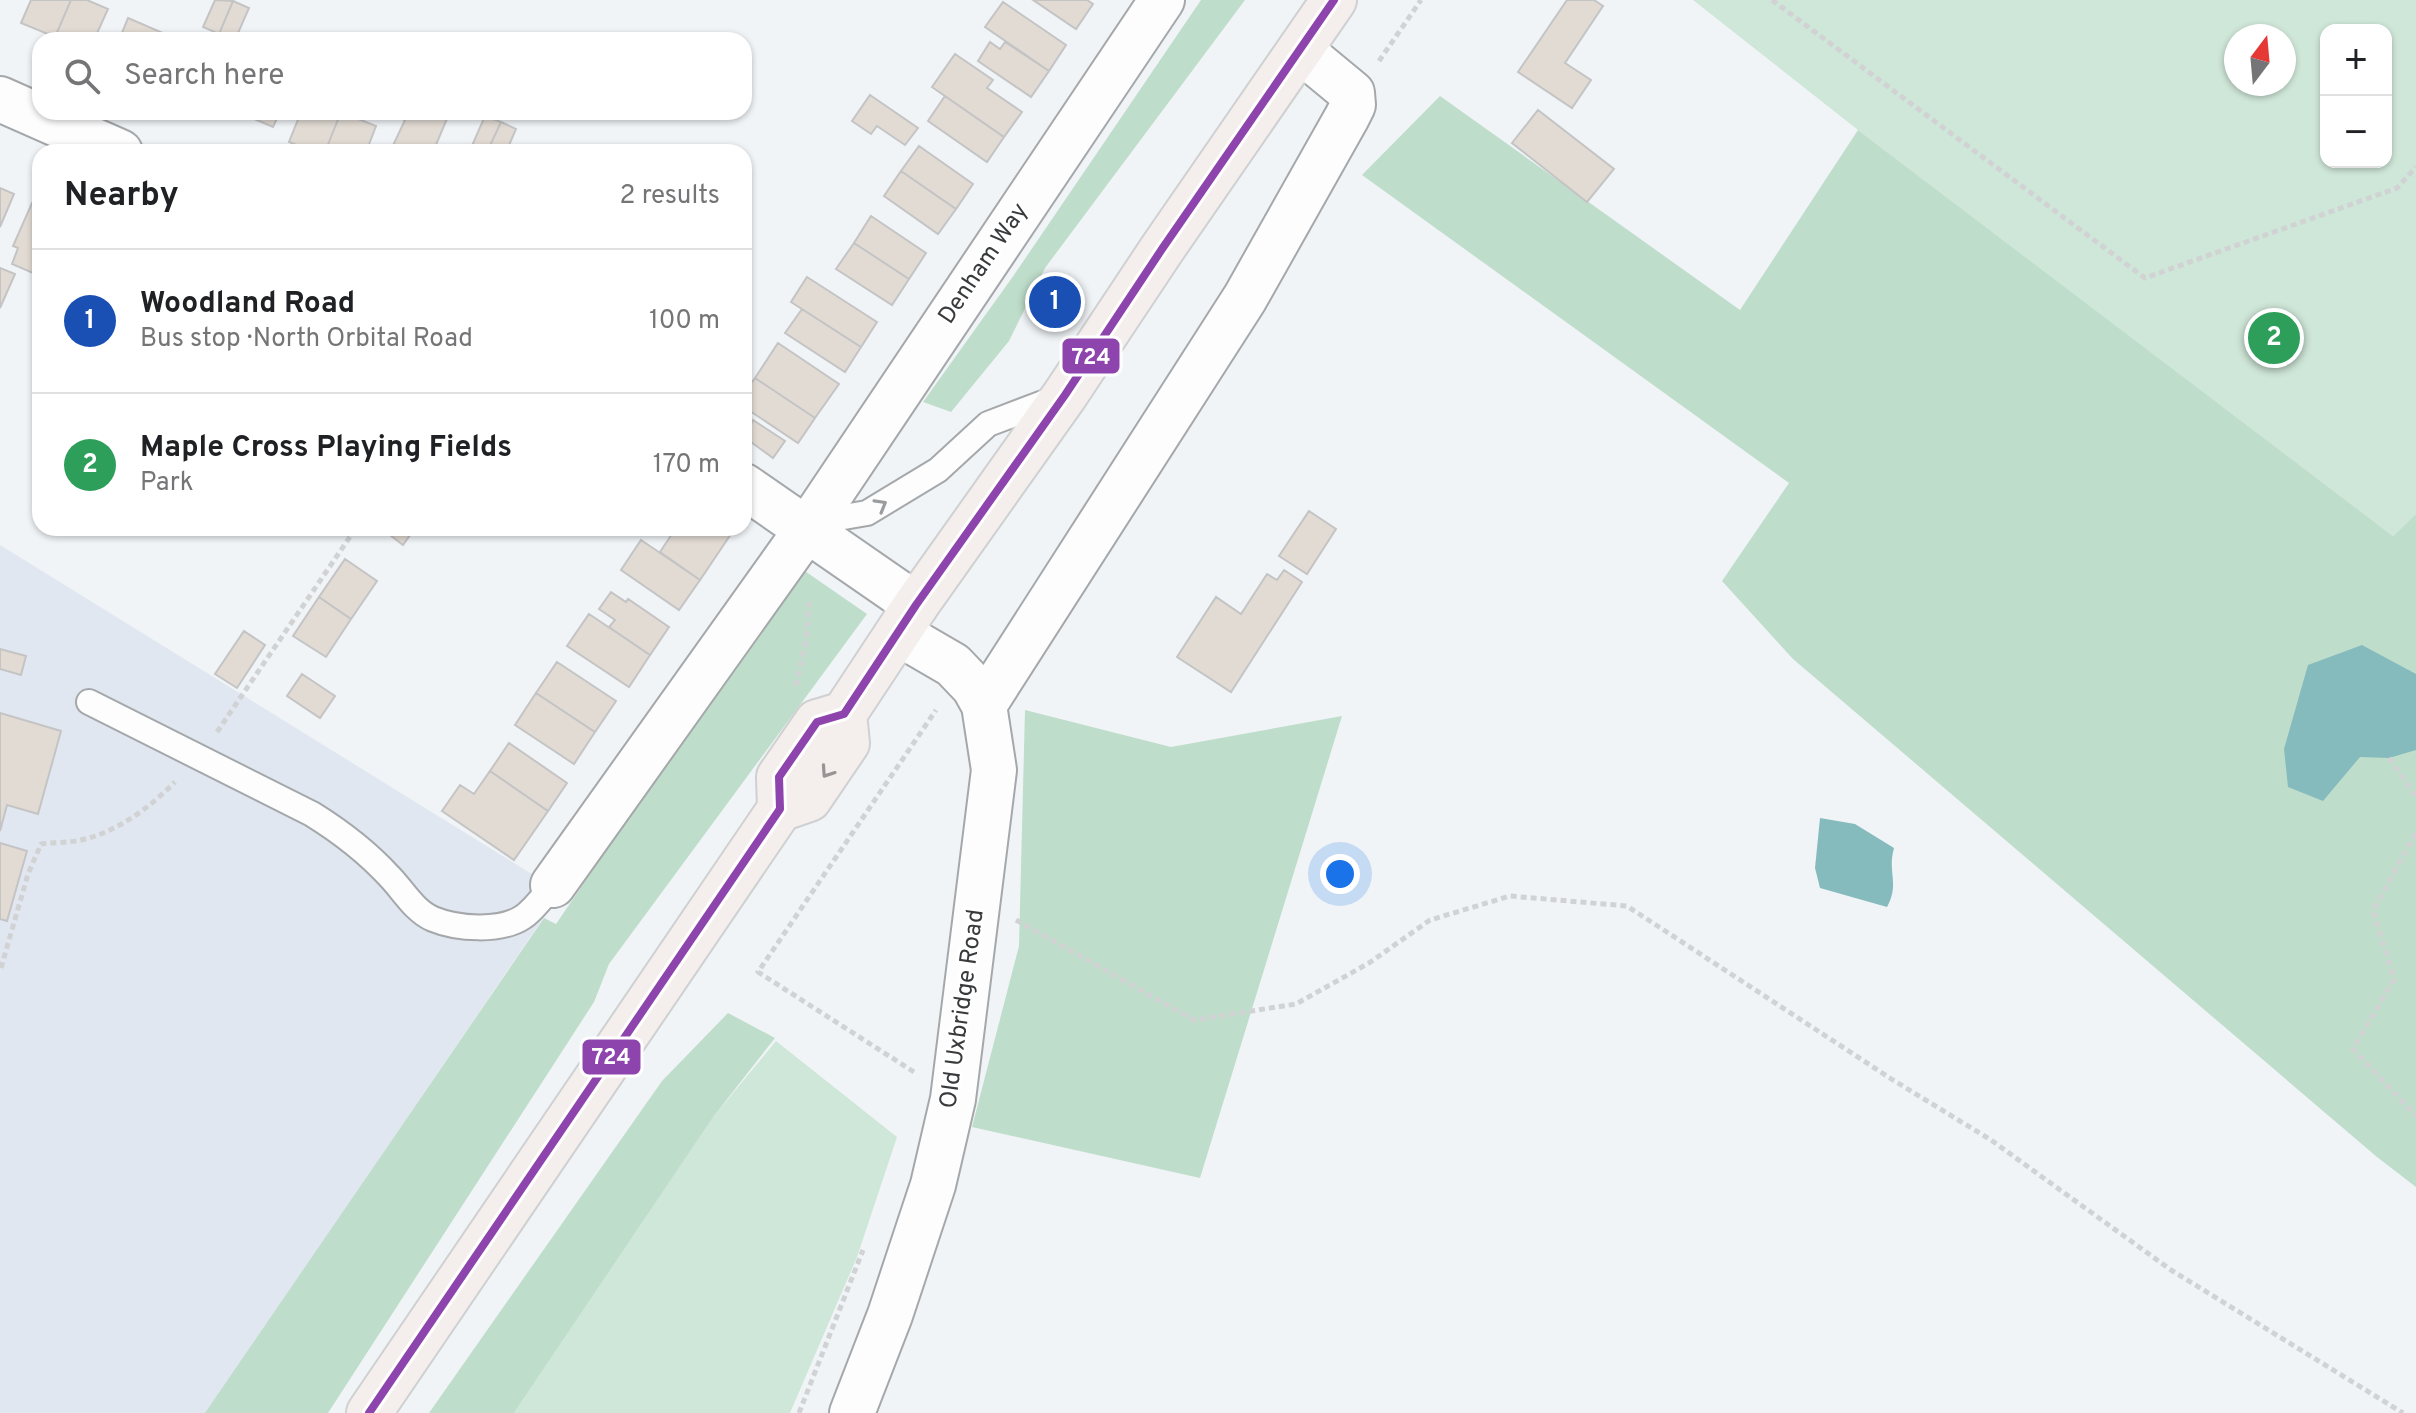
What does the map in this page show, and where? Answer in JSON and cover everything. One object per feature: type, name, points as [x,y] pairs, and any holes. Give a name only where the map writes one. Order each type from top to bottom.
[{"type":"main road","points":[[369,1413],[780,809],[779,777],[817,722],[844,714],[1334,0]]},
{"type":"street","name":"Denham Way","points":[[553,885],[807,529],[1162,0]]},
{"type":"street","points":[[984,705],[1245,298],[1353,105],[1352,93],[1300,50]]},
{"type":"street","points":[[0,99],[32,113]]},
{"type":"street","points":[[48,120],[102,144]]},
{"type":"street","name":"Old Uxbridge Road","points":[[752,491],[807,529],[907,619],[974,687],[984,705],[994,770],[953,1099],[933,1185],[890,1315],[852,1413]]},
{"type":"lane","points":[[807,529],[838,518],[867,513],[938,470],[988,424],[1065,395]]},
{"type":"lane","points":[[89,702],[312,814],[345,835],[390,877],[411,903],[432,919],[459,925],[496,927],[523,917],[553,885]]},
{"type":"path","points":[[1772,0],[2145,278],[2397,188],[2416,167]]},
{"type":"path","points":[[1,968],[28,874],[41,844],[85,839],[129,820],[154,803],[199,758],[351,536]]},
{"type":"path","points":[[2389,758],[2416,797]]},
{"type":"path","points":[[2416,833],[2373,910],[2394,979],[2353,1049],[2416,1116]]},
{"type":"path","points":[[978,898],[1194,1020],[1296,1004],[1369,963],[1430,920],[1510,896],[1627,906],[1893,1080],[1991,1140],[2171,1270],[2403,1413]]},
{"type":"path","points":[[799,1413],[865,1243]]},
{"type":"shaded area","points":[[0,545],[561,892],[206,1413],[0,1413]]},
{"type":"green space","points":[[1201,0],[1245,0],[1045,268],[1009,341],[951,412],[923,402],[1014,275]]},
{"type":"green space","points":[[1693,0],[2416,0],[2416,514],[2393,536],[1858,130]]},
{"type":"green space","points":[[1440,96],[1740,310],[1858,130],[2393,536],[2416,514],[2416,1187],[1793,659],[1722,581],[1789,483],[1362,175]]},
{"type":"green space","points":[[799,567],[867,614],[609,964],[594,1002],[328,1413],[205,1413],[544,918],[556,924]]},
{"type":"green space","points":[[1025,710],[1171,747],[1342,716],[1200,1178],[972,1127],[1019,946]]},
{"type":"green space","points":[[728,1013],[775,1038],[714,1116],[514,1413],[429,1413],[662,1081]]},
{"type":"green space","points":[[776,1041],[897,1137],[857,1257],[790,1413],[514,1413],[714,1116]]},
{"type":"water","points":[[2362,645],[2416,674],[2416,750],[2389,758],[2360,757],[2323,801],[2288,787],[2284,749],[2308,665]]},
{"type":"water","points":[[1820,818],[1855,824],[1894,848],[1893,891],[1887,907],[1820,888],[1815,868]]},
{"type":"building","points":[[31,0],[71,0],[57,32],[43,32],[21,23]]},
{"type":"building","points":[[71,0],[87,0],[108,9],[98,32],[57,32]]},
{"type":"building","points":[[215,0],[233,1],[220,32],[203,27]]},
{"type":"building","points":[[1033,0],[1087,0],[1093,4],[1076,29]]},
{"type":"building","points":[[1567,0],[1594,0],[1603,6],[1565,63],[1591,80],[1572,108],[1518,72]]},
{"type":"building","points":[[233,1],[249,8],[238,32],[220,32]]},
{"type":"building","points":[[1003,2],[1066,45],[1049,71],[985,27]]},
{"type":"building","points":[[128,18],[161,32],[122,32]]},
{"type":"building","points":[[990,42],[1000,49],[1005,42],[1049,71],[1031,97],[978,61]]},
{"type":"building","points":[[955,54],[993,80],[987,88],[1022,112],[1004,137],[932,87]]},
{"type":"building","points":[[870,95],[918,128],[905,145],[877,126],[871,134],[852,121]]},
{"type":"building","points":[[945,96],[1004,137],[987,162],[928,121]]},
{"type":"building","points":[[1538,110],[1614,169],[1587,202],[1512,143]]},
{"type":"building","points":[[257,120],[276,120],[273,127]]},
{"type":"building","points":[[298,120],[338,120],[328,144],[289,142]]},
{"type":"building","points":[[338,120],[361,120],[376,126],[369,144],[328,144]]},
{"type":"building","points":[[405,120],[446,120],[436,144],[394,144]]},
{"type":"building","points":[[483,120],[501,122],[491,144],[473,144]]},
{"type":"building","points":[[501,122],[516,129],[509,144],[491,144]]},
{"type":"building","points":[[919,146],[973,184],[956,209],[901,171]]},
{"type":"building","points":[[901,171],[956,209],[938,234],[884,196]]},
{"type":"building","points":[[0,188],[14,194],[0,227]]},
{"type":"building","points":[[32,203],[32,273],[12,264],[18,248],[13,246]]},
{"type":"building","points":[[871,216],[926,253],[909,279],[854,243]]},
{"type":"building","points":[[854,243],[909,279],[892,305],[836,269]]},
{"type":"building","points":[[0,268],[15,274],[0,308]]},
{"type":"building","points":[[807,277],[877,322],[861,347],[791,302]]},
{"type":"building","points":[[802,309],[861,347],[845,372],[785,333]]},
{"type":"building","points":[[778,343],[839,384],[815,418],[755,378]]},
{"type":"building","points":[[755,378],[815,418],[798,443],[752,412],[752,382]]},
{"type":"building","points":[[752,422],[785,441],[773,458],[752,443]]},
{"type":"building","points":[[1309,511],[1336,529],[1307,574],[1279,556]]},
{"type":"building","points":[[391,536],[409,536],[403,545]]},
{"type":"building","points":[[671,536],[730,536],[700,580],[660,552]]},
{"type":"building","points":[[641,540],[700,580],[679,610],[621,570]]},
{"type":"building","points":[[345,559],[377,581],[351,619],[319,597]]},
{"type":"building","points":[[1284,570],[1302,582],[1231,692],[1177,657],[1216,597],[1241,614],[1267,574],[1277,580]]},
{"type":"building","points":[[611,592],[626,602],[628,599],[669,627],[650,655],[609,627],[615,620],[599,609]]},
{"type":"building","points":[[319,597],[351,619],[326,657],[293,636]]},
{"type":"building","points":[[589,614],[650,655],[629,687],[567,646]]},
{"type":"building","points":[[244,631],[265,645],[237,688],[215,674]]},
{"type":"building","points":[[0,649],[26,656],[21,675],[0,669]]},
{"type":"building","points":[[557,662],[616,701],[595,732],[536,693]]},
{"type":"building","points":[[302,674],[335,696],[320,718],[287,696]]},
{"type":"building","points":[[536,693],[595,732],[574,764],[515,725]]},
{"type":"building","points":[[0,713],[61,731],[38,814],[7,805],[0,831]]},
{"type":"building","points":[[509,743],[567,783],[548,811],[490,771]]},
{"type":"building","points":[[490,771],[548,811],[514,860],[442,811],[460,785],[474,794]]},
{"type":"building","points":[[0,843],[27,851],[7,921],[0,919]]},
{"type":"transit line","name":"724","points":[[369,1413],[780,809],[779,777],[817,722],[844,714],[1334,0]]},
{"type":"place","name":"Woodland Road","points":[[1055,302]]},
{"type":"place","name":"Maple Cross Playing Fields","points":[[2274,338]]}]
